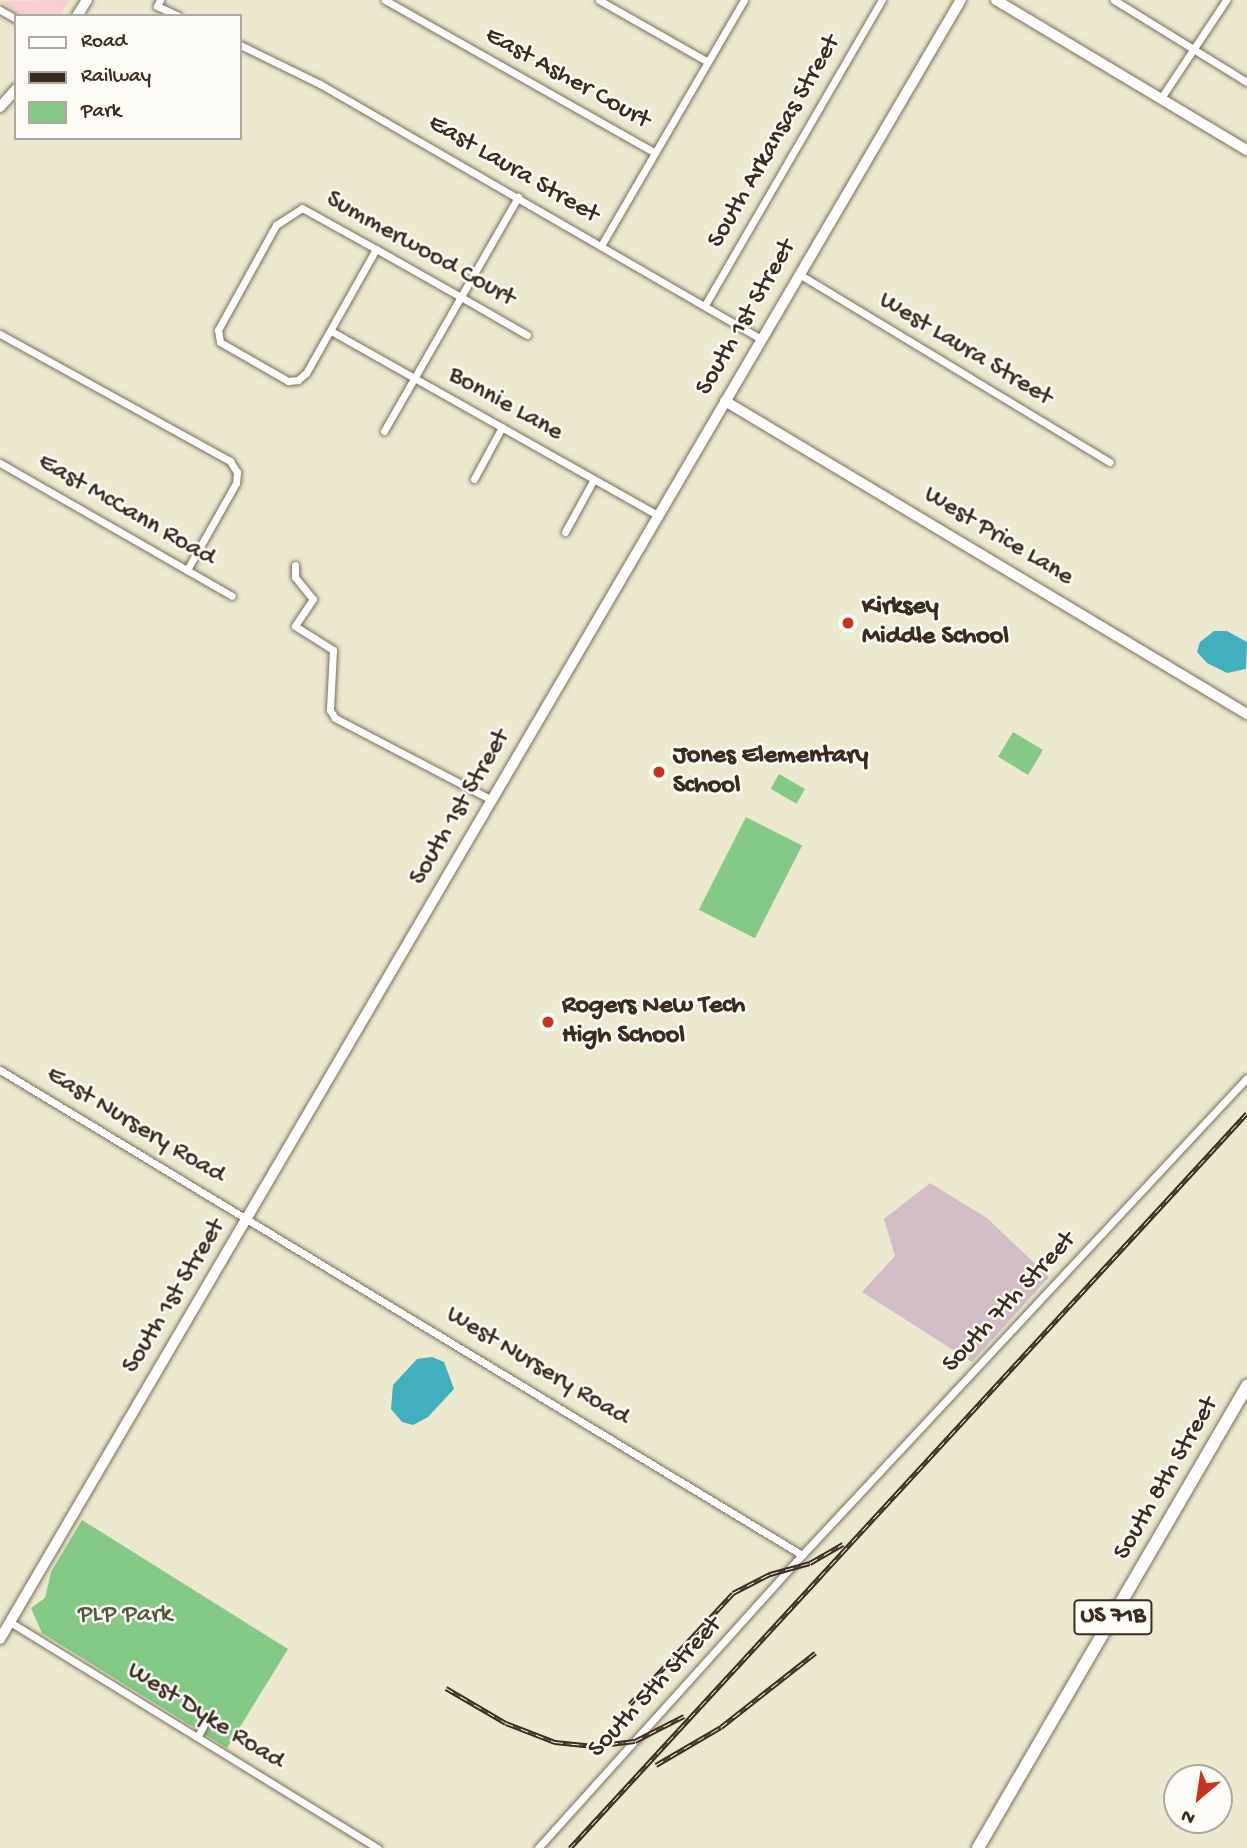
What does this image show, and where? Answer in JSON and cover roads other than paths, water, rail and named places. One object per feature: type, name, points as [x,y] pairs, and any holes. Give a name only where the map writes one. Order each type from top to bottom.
[{"type":"main road","name":"South 1st Street","points":[[0,1639],[249,1219],[724,401],[961,0]]},
{"type":"main road","points":[[996,0],[1247,150]]},
{"type":"main road","points":[[0,107],[14,91]]},
{"type":"main road","name":"West Price Lane","points":[[724,401],[1247,713]]},
{"type":"main road","name":"South 8th Street","points":[[978,1848],[1247,1386]]},
{"type":"street","name":"East Asher Court","points":[[385,0],[655,153]]},
{"type":"street","points":[[598,0],[708,62]]},
{"type":"street","points":[[602,244],[744,0]]},
{"type":"street","name":"South Arkansas Street","points":[[705,305],[882,0]]},
{"type":"street","points":[[1114,0],[1247,82]]},
{"type":"street","points":[[1161,98],[1226,0]]},
{"type":"street","points":[[159,3],[175,14]]},
{"type":"street","name":"East Laura Street","points":[[242,47],[320,84],[602,244],[761,339]]},
{"type":"street","points":[[384,431],[518,197]]},
{"type":"street","name":"Summerwood Court","points":[[331,331],[298,380],[288,380],[220,342],[218,330],[276,225],[290,213],[302,208],[527,335]]},
{"type":"street","points":[[331,331],[376,249]]},
{"type":"street","name":"West Laura Street","points":[[799,274],[1109,462]]},
{"type":"street","name":"Bonnie Lane","points":[[331,331],[658,515]]},
{"type":"street","points":[[0,334],[230,461],[237,472],[236,483],[187,570]]},
{"type":"street","points":[[474,478],[502,427]]},
{"type":"street","name":"East McCann Road","points":[[0,463],[232,596]]},
{"type":"street","points":[[565,532],[594,479]]},
{"type":"street","points":[[295,565],[295,577],[313,599],[295,626],[333,650],[330,710],[335,718],[492,800]]},
{"type":"street","name":"East Nursery Road","points":[[0,1070],[249,1219]]},
{"type":"street","name":"South 7th Street","points":[[802,1555],[1247,1078]]},
{"type":"street","name":"West Nursery Road","points":[[249,1219],[802,1555]]},
{"type":"street","name":"South 5th Street","points":[[538,1848],[802,1555]]},
{"type":"street","name":"West Dyke Road","points":[[10,1622],[378,1848]]},
{"type":"street","points":[[198,1736],[207,1719]]},
{"type":"water","points":[[1214,631],[1227,631],[1247,642],[1246,669],[1227,673],[1207,663],[1197,652],[1200,642]]},
{"type":"water","points":[[432,1357],[444,1362],[454,1389],[428,1417],[413,1425],[402,1422],[391,1409],[393,1385],[417,1359]]},
{"type":"railway","points":[[570,1848],[1247,1113]]},
{"type":"railway","points":[[630,1704],[733,1593],[770,1574],[810,1563],[843,1544]]},
{"type":"railway","points":[[656,1765],[721,1727],[815,1653]]},
{"type":"railway","points":[[446,1688],[506,1723],[555,1742],[594,1746],[635,1741],[684,1716]]},
{"type":"place","name":"Kirksey Middle School","points":[[848,623]]},
{"type":"place","name":"Jones Elementary School","points":[[659,772]]},
{"type":"place","name":"Rogers New Tech High School","points":[[548,1022]]},
{"type":"park label","name":"PLP Park","points":[[125,1616]]}]
